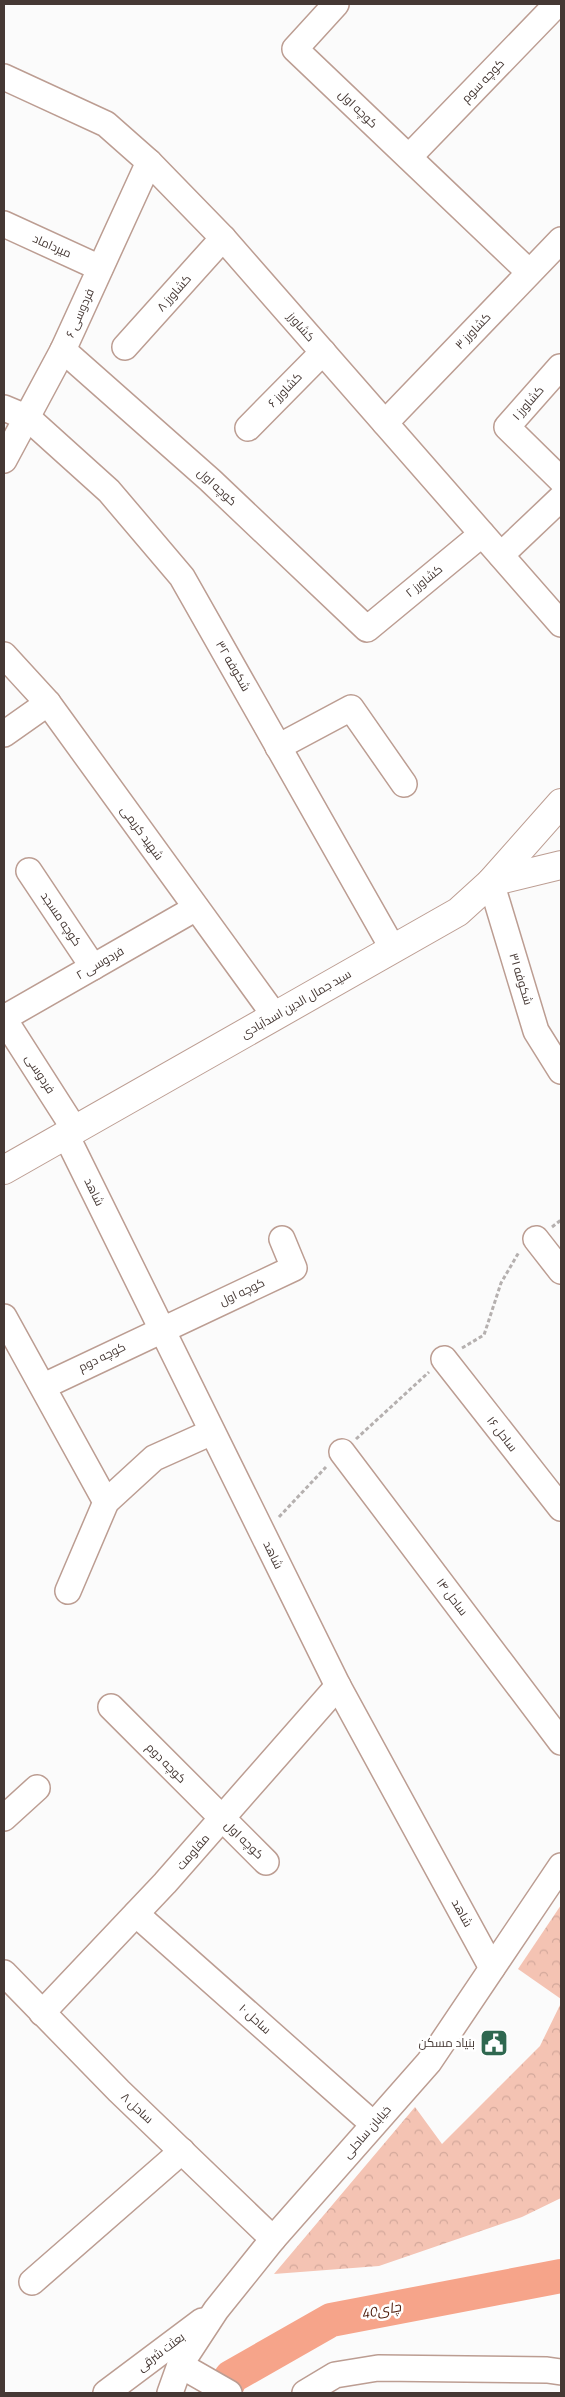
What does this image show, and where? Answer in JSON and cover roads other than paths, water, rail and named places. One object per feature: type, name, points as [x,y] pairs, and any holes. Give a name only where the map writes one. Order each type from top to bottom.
[{"type":"main road","name":"سید جمال الدین اسدآبادی","points":[[4,1170],[458,912],[491,882],[561,803]]},
{"type":"main road","points":[[491,882],[561,866]]},
{"type":"street","name":"کوچه اول","points":[[336,4],[295,49],[529,272]]},
{"type":"street","name":"کوچه سوم","points":[[409,157],[557,4]]},
{"type":"street","name":"کشاورز","points":[[4,77],[106,124],[149,162],[224,238],[561,624]]},
{"type":"street","name":"فردوسی ۶","points":[[4,460],[63,350],[149,162]]},
{"type":"street","name":"میرداماد","points":[[4,224],[100,268]]},
{"type":"street","name":"کشاورز ۸","points":[[125,347],[224,238]]},
{"type":"street","name":"کشاورز ۳","points":[[385,423],[561,240]]},
{"type":"street","name":"کوچه اول","points":[[63,350],[210,480],[367,629]]},
{"type":"street","name":"کشاورز ۶","points":[[248,428],[323,352]]},
{"type":"street","name":"کشاورز ۱","points":[[560,367],[507,427],[561,480]]},
{"type":"street","name":"شکوفه ۳۲","points":[[4,408],[28,418],[110,491],[182,577],[393,949]]},
{"type":"street","points":[[500,555],[561,498]]},
{"type":"street","name":"کشاورز ۲","points":[[367,629],[482,534]]},
{"type":"street","name":"شهید کریمی","points":[[4,655],[48,703],[275,1016]]},
{"type":"street","points":[[4,734],[48,703]]},
{"type":"street","points":[[278,747],[351,708],[404,784]]},
{"type":"street","name":"کوچه مسجد","points":[[29,871],[93,967]]},
{"type":"street","name":"شکوفه ۳۱","points":[[491,882],[536,1032],[561,1071]]},
{"type":"street","name":"فردوسی ۲","points":[[4,1018],[196,908]]},
{"type":"street","name":"فردوسی","points":[[4,1018],[70,1132]]},
{"type":"street","name":"شاهد","points":[[70,1132],[161,1329],[338,1686],[492,1968]]},
{"type":"street","name":"کوچه اول","points":[[161,1329],[294,1268],[282,1239]]},
{"type":"street","points":[[536,1240],[561,1271]]},
{"type":"street","points":[[4,1317],[44,1386],[106,1502]]},
{"type":"street","name":"کوچه دوم","points":[[44,1386],[161,1329]]},
{"type":"street","name":"ساحل ۱۶","points":[[444,1359],[561,1508]]},
{"type":"street","points":[[68,1591],[106,1502],[154,1458],[212,1432]]},
{"type":"street","name":"ساحل ۱۴","points":[[342,1452],[561,1742]]},
{"type":"street","name":"مقاومت","points":[[42,2013],[136,1914],[338,1686]]},
{"type":"street","name":"کوچه دوم","points":[[111,1707],[222,1818]]},
{"type":"street","points":[[4,1818],[37,1788]]},
{"type":"street","name":"کوچه اول","points":[[222,1818],[266,1862]]},
{"type":"street","name":"خیابان ساحلی","points":[[170,2393],[180,2365],[216,2310],[273,2238],[429,2062],[561,1866]]},
{"type":"street","name":"ساحل ۱۰","points":[[136,1914],[373,2124]]},
{"type":"street","name":"ساحل ۸","points":[[4,1973],[119,2091],[273,2238]]},
{"type":"street","points":[[32,2282],[182,2151]]},
{"type":"street","name":"بعثت شرقی","points":[[106,2393],[216,2310]]},
{"type":"street","points":[[180,2365],[229,2393]]},
{"type":"street","points":[[305,2393],[335,2376],[378,2368],[547,2370],[561,2372]]},
{"type":"waterway","name":"40چای","points":[[224,2393],[231,2377],[331,2320],[561,2276]]},
{"type":"place","name":"بنیاد مسکن","points":[[494,2043]]}]
